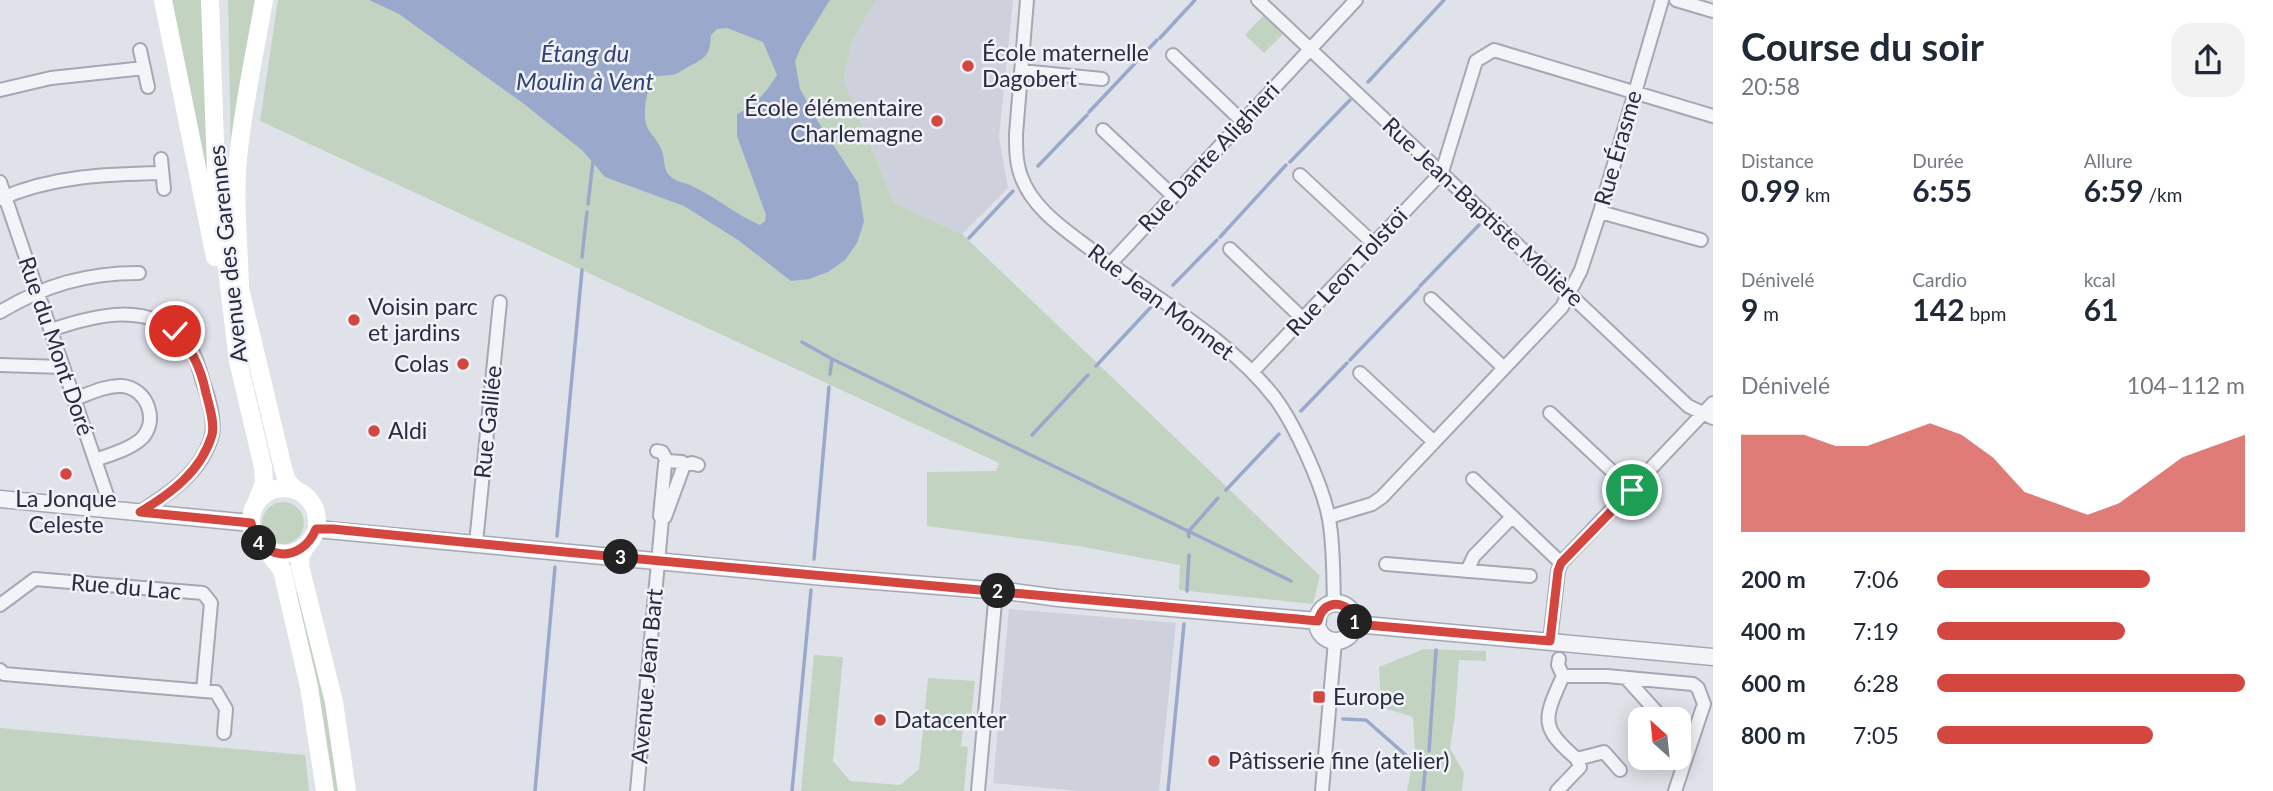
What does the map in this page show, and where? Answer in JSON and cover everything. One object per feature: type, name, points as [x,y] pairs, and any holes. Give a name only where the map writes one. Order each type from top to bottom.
[{"type":"main road","points":[[163,0],[238,361]]},
{"type":"main road","name":"Avenue des Garennes","points":[[211,0],[216,170],[238,361],[263,467],[264,483],[256,503]]},
{"type":"main road","name":"Avenue des Garennes","points":[[217,0],[222,169],[232,254],[283,468],[287,481],[296,490]]},
{"type":"main road","points":[[240,288],[238,161],[264,0]]},
{"type":"main road","points":[[325,791],[309,687],[282,570],[257,541],[251,523],[256,503],[274,489],[296,490],[304,495],[316,510],[316,529],[301,555],[300,566],[334,702],[347,791]]},
{"type":"main road","points":[[264,548],[285,554],[306,546]]},
{"type":"street","name":"Rue Jean Monnet","points":[[1027,0],[1016,134],[1016,155],[1021,177],[1039,206],[1059,225],[1204,331],[1252,371],[1277,401],[1307,458],[1329,517],[1334,604]]},
{"type":"street","name":"Rue Jean-Baptiste Molière","points":[[1258,0],[1688,406],[1708,416]]},
{"type":"street","name":"Rue Dante Alighieri","points":[[1110,264],[1356,0]]},
{"type":"street","name":"Rue Érasme","points":[[1329,517],[1371,504],[1382,497],[1562,307],[1581,270],[1600,212],[1662,0]]},
{"type":"street","points":[[1676,0],[1713,11]]},
{"type":"street","points":[[140,50],[148,87]]},
{"type":"street","points":[[1442,172],[1476,61],[1494,50],[1713,116]]},
{"type":"street","points":[[1173,55],[1242,121]]},
{"type":"street","points":[[0,90],[51,78],[144,68]]},
{"type":"street","points":[[1021,71],[1102,79]]},
{"type":"street","points":[[1102,130],[1172,195]]},
{"type":"street","points":[[161,159],[164,189]]},
{"type":"street","name":"Rue Leon Tolstoï","points":[[1252,371],[1442,172]]},
{"type":"street","points":[[2,198],[28,188],[77,177],[162,173]]},
{"type":"street","points":[[1300,175],[1374,244]]},
{"type":"street","name":"Rue du Mont Doré","points":[[0,182],[2,198],[38,292],[112,510]]},
{"type":"street","points":[[1600,212],[1701,240]]},
{"type":"street","points":[[1230,249],[1303,319]]},
{"type":"street","points":[[0,312],[38,292],[75,279],[139,273]]},
{"type":"street","points":[[1431,299],[1504,368]]},
{"type":"street","name":"Rue Galilée","points":[[476,543],[500,302]]},
{"type":"street","points":[[51,330],[104,315],[123,313],[142,316],[175,331],[195,356],[205,388],[212,434],[195,468],[183,483],[140,512]]},
{"type":"street","points":[[0,365],[63,367]]},
{"type":"street","points":[[1360,373],[1434,442]]},
{"type":"street","points":[[74,399],[124,386],[142,395],[149,408],[149,428],[143,438],[95,460]]},
{"type":"street","points":[[1550,641],[1561,563],[1708,416],[1713,403]]},
{"type":"street","points":[[1550,414],[1632,490]]},
{"type":"street","points":[[657,451],[662,452],[667,461]]},
{"type":"street","points":[[667,461],[698,465]]},
{"type":"street","points":[[667,461],[664,464],[660,516],[662,519],[684,465]]},
{"type":"street","points":[[1472,479],[1561,563]]},
{"type":"street","points":[[0,499],[251,523]]},
{"type":"street","points":[[1467,571],[1474,556],[1512,517]]},
{"type":"street","name":"Avenue Jean Bart","points":[[637,791],[662,519]]},
{"type":"street","points":[[316,529],[1318,621]]},
{"type":"street","points":[[1386,564],[1530,576]]},
{"type":"street","name":"Rue du Lac","points":[[0,606],[35,579],[203,593],[211,603],[203,691]]},
{"type":"street","points":[[978,791],[996,591]]},
{"type":"street","points":[[1334,604],[1343,605],[1351,611],[1355,624],[1351,634],[1335,641],[1322,635],[1318,621],[1323,609],[1334,604]]},
{"type":"street","points":[[1355,624],[1713,657]]},
{"type":"street","points":[[1322,791],[1335,641]]},
{"type":"street","points":[[1557,791],[1580,767],[1577,759],[1555,740],[1548,722],[1552,699],[1563,676],[1559,659]]},
{"type":"street","points":[[0,670],[4,674],[216,692],[226,709],[224,733]]},
{"type":"street","points":[[1563,676],[1693,684],[1698,688],[1704,704],[1691,738]]},
{"type":"street","points":[[1626,678],[1652,707]]},
{"type":"street","points":[[1577,759],[1604,752],[1620,770]]},
{"type":"street","points":[[1675,791],[1681,770]]},
{"type":"shaded area","points":[[876,0],[1013,0],[999,137],[1008,188],[962,234],[894,203],[844,80],[851,44]]},
{"type":"shaded area","points":[[1009,609],[1176,623],[1159,791],[1078,791],[993,783]]},
{"type":"green space","points":[[171,0],[206,0],[219,232]]},
{"type":"green space","points":[[228,0],[258,0],[231,160]]},
{"type":"green space","points":[[278,0],[876,0],[851,44],[844,80],[894,203],[962,234],[1320,576],[1313,604],[1179,590],[1180,565],[1078,546],[927,526],[927,472],[996,471],[999,463],[260,121]]},
{"type":"green space","points":[[1263,16],[1283,34],[1264,53],[1245,35]]},
{"type":"green space","points":[[283,502],[298,508],[304,523],[298,538],[283,544],[268,538],[262,523],[268,508]]},
{"type":"green space","points":[[295,592],[298,592],[327,699],[341,791],[331,791]]},
{"type":"green space","points":[[1424,649],[1486,651],[1486,661],[1459,660],[1450,748],[1464,773],[1462,791],[1407,791],[1415,751],[1413,717],[1381,707],[1379,667]]},
{"type":"green space","points":[[814,655],[843,657],[833,761],[850,781],[900,785],[919,769],[928,678],[975,681],[971,718],[964,718],[961,746],[968,747],[964,791],[801,791]]},
{"type":"green space","points":[[0,728],[305,755],[309,791],[0,791]]},
{"type":"water","name":"Étang du Moulin à Vent","points":[[369,0],[830,0],[795,61],[800,89],[858,183],[864,222],[857,243],[845,260],[828,272],[809,279],[791,281],[738,240],[684,206],[605,177],[583,151],[524,104],[399,14]],"holes":[[[727,28],[763,42],[777,75],[760,97],[737,114],[737,136],[766,215],[765,221],[760,225],[699,189],[670,176],[665,168],[661,148],[648,129],[645,110],[654,77],[676,74],[702,59],[708,52],[711,35],[717,29]]]},
{"type":"waterway","points":[[1160,38],[1195,0]]},
{"type":"waterway","points":[[1368,82],[1444,0]]},
{"type":"waterway","points":[[1089,112],[1157,40]]},
{"type":"waterway","points":[[1290,162],[1350,100]]},
{"type":"waterway","points":[[1038,166],[1087,115]]},
{"type":"waterway","points":[[588,204],[593,161]]},
{"type":"waterway","points":[[1220,237],[1286,165]]},
{"type":"waterway","points":[[969,238],[1013,191]]},
{"type":"waterway","points":[[582,257],[587,212]]},
{"type":"waterway","points":[[1420,286],[1479,225]]},
{"type":"waterway","points":[[1173,285],[1217,240]]},
{"type":"waterway","points":[[557,536],[582,270]]},
{"type":"waterway","points":[[1350,360],[1418,289]]},
{"type":"waterway","points":[[1096,366],[1151,307]]},
{"type":"waterway","points":[[802,342],[1188,531],[1189,537]]},
{"type":"waterway","points":[[830,374],[832,359]]},
{"type":"waterway","points":[[1301,411],[1347,363]]},
{"type":"waterway","points":[[1032,435],[1088,375]]},
{"type":"waterway","points":[[814,559],[829,387]]},
{"type":"waterway","points":[[1226,490],[1279,434]]},
{"type":"waterway","points":[[1189,531],[1218,498]]},
{"type":"waterway","points":[[1190,532],[1291,581]]},
{"type":"waterway","points":[[1187,591],[1189,555]]},
{"type":"waterway","points":[[535,791],[555,567]]},
{"type":"waterway","points":[[792,791],[811,590]]},
{"type":"waterway","points":[[1168,791],[1184,624]]},
{"type":"waterway","points":[[1429,751],[1436,650]]},
{"type":"waterway","points":[[1343,719],[1366,720],[1425,772],[1423,791]]},
{"type":"waterway","points":[[1421,769],[1427,760]]},
{"type":"place","name":"École maternelle Dagobert","points":[[968,66]]},
{"type":"place","name":"École élémentaire Charlemagne","points":[[937,121]]},
{"type":"place","name":"Voisin parc et jardins","points":[[354,320]]},
{"type":"place","name":"Colas","points":[[463,364]]},
{"type":"place","name":"Aldi","points":[[374,431]]},
{"type":"place","name":"La Jonque Celeste","points":[[66,474]]},
{"type":"place","name":"Europe","points":[[1319,697]]},
{"type":"place","name":"Datacenter","points":[[880,720]]},
{"type":"place","name":"Pâtisserie fine (atelier)","points":[[1214,761]]},
{"type":"route","points":[[175,331],[195,356],[205,388],[212,434],[195,468],[183,483],[140,512],[251,523],[257,541],[264,548],[285,554],[306,546],[316,529],[333,529],[824,577],[1318,621],[1323,609],[1339,604],[1351,611],[1355,624],[1550,641],[1561,563],[1632,490]]}]
